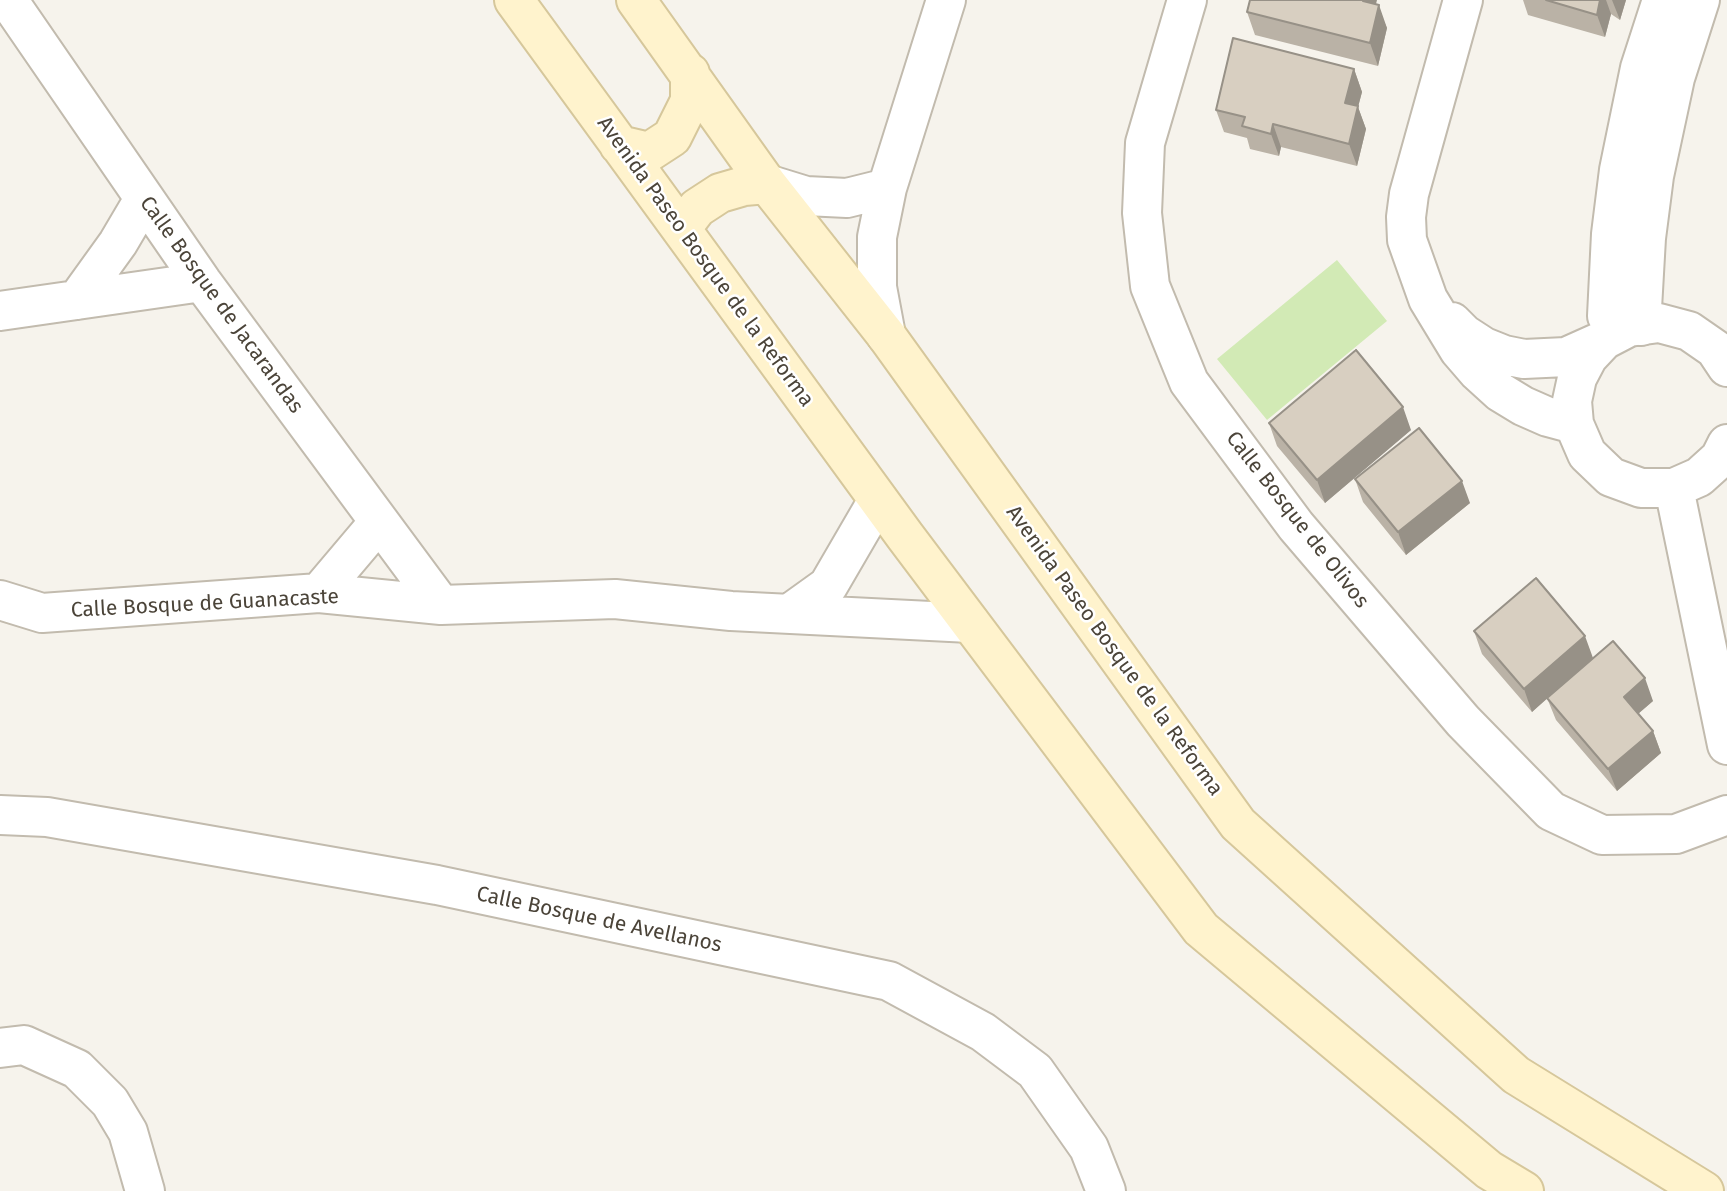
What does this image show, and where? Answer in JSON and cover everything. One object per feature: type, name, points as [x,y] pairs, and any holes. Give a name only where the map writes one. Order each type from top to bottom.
[{"type":"main road","name":"Avenida Paseo Bosque de la Reforma","points":[[514,0],[878,500],[1201,929],[1489,1170],[1524,1191]]},
{"type":"main road","name":"Avenida Paseo Bosque de la Reforma","points":[[636,0],[767,184],[886,335],[1238,824],[1516,1075],[1704,1191]]},
{"type":"main road","points":[[619,145],[649,152],[672,137],[690,101],[690,73]]},
{"type":"main road","points":[[681,229],[697,208],[720,193],[744,186],[767,184]]},
{"type":"street","points":[[886,335],[877,287],[877,237],[887,188],[946,0]]},
{"type":"street","name":"Calle Bosque de Olivos","points":[[1187,0],[1145,143],[1142,213],[1150,286],[1189,382],[1296,526],[1464,721],[1550,811],[1602,835],[1676,834],[1727,815]]},
{"type":"street","points":[[1463,0],[1409,194],[1407,240],[1428,299],[1459,350],[1478,372],[1500,392],[1523,406],[1574,424]]},
{"type":"street","points":[[1617,327],[1611,234],[1619,170],[1640,68],[1662,0]]},
{"type":"street","points":[[1700,0],[1675,78],[1654,176],[1646,239],[1617,327],[1588,357],[1577,378],[1572,401],[1574,424],[1587,454],[1611,477],[1641,488],[1674,488],[1699,477],[1720,458],[1727,444]]},
{"type":"street","name":"Calle Bosque de Jacarandas","points":[[9,3],[202,282],[440,605]]},
{"type":"street","points":[[767,184],[806,197],[833,198],[846,198],[887,188]]},
{"type":"street","points":[[77,300],[118,243],[141,204],[141,194]]},
{"type":"street","points":[[0,311],[202,282]]},
{"type":"street","points":[[1428,299],[1464,334],[1484,347],[1504,355],[1535,360],[1566,357],[1617,327],[1659,323],[1689,331],[1723,354]]},
{"type":"street","points":[[1674,488],[1727,744]]},
{"type":"street","points":[[789,614],[828,586],[878,500]]},
{"type":"street","points":[[319,593],[379,522]]},
{"type":"street","name":"Calle Bosque de Guanacaste","points":[[0,600],[42,613],[319,593],[440,605],[615,599],[731,611],[970,623]]},
{"type":"street","name":"Calle Bosque de Avellanos","points":[[0,815],[47,817],[438,885],[889,981],[984,1032],[1035,1071],[1089,1148],[1106,1191]]},
{"type":"street","points":[[0,1048],[24,1045],[77,1069],[110,1101],[128,1132],[145,1191]]},
{"type":"green space","points":[[1337,260],[1387,321],[1267,420],[1217,359]]},
{"type":"building","points":[[1250,0],[1363,0],[1379,5],[1370,43],[1247,12]]},
{"type":"building","points":[[1546,0],[1600,0],[1597,15]]},
{"type":"building","points":[[1233,38],[1354,69],[1345,103],[1358,106],[1349,144],[1273,124],[1271,134],[1242,126],[1245,117],[1216,110]]},
{"type":"building","points":[[1356,350],[1403,407],[1317,480],[1269,423]]},
{"type":"building","points":[[1419,428],[1462,481],[1398,532],[1355,479]]},
{"type":"building","points":[[1536,578],[1585,636],[1524,689],[1474,631]]},
{"type":"building","points":[[1613,641],[1645,678],[1624,697],[1653,731],[1608,769],[1547,698]]}]
